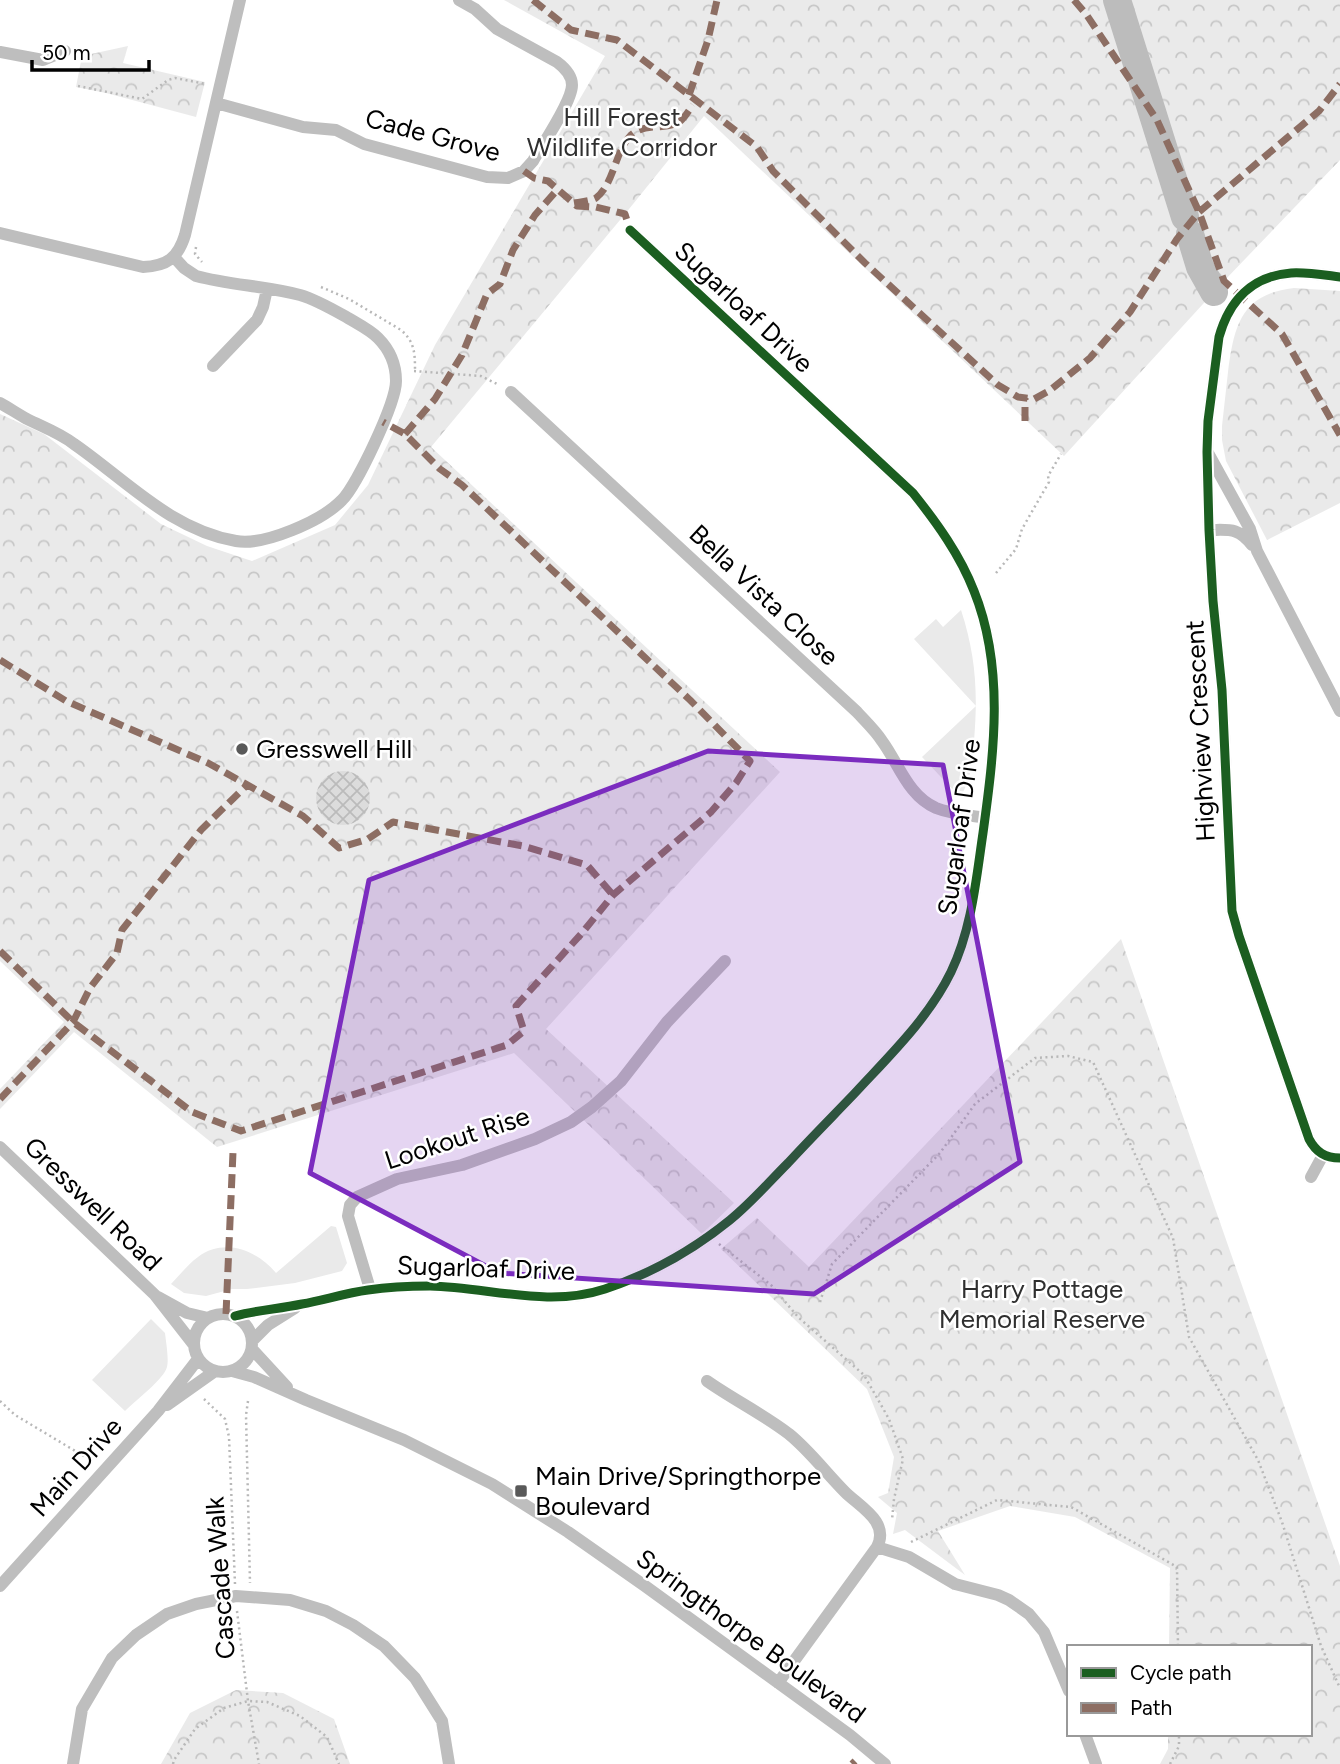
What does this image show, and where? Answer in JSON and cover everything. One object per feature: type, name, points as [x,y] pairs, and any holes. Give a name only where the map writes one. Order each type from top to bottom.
[{"type":"street","points":[[0,233],[143,267],[160,265],[174,257],[184,238],[240,0]]},
{"type":"street","name":"Cade Grove","points":[[216,103],[303,127],[336,130],[364,144],[486,177],[508,178],[518,174],[529,167],[563,108],[572,87],[571,79],[564,67],[557,62],[497,29],[475,9],[460,0]]},
{"type":"street","points":[[0,52],[43,60],[65,51]]},
{"type":"street","name":"Sugarloaf Drive","points":[[235,1316],[301,1305],[370,1289],[430,1286],[527,1296],[585,1295],[660,1266],[709,1236],[737,1214],[920,1022],[951,972],[967,930],[977,882],[985,818],[995,706],[989,640],[975,592],[953,549],[926,509],[895,476],[630,230]]},
{"type":"street","points":[[0,403],[74,444],[173,518],[222,538],[245,542],[277,536],[331,510],[352,487],[390,407],[396,388],[396,370],[390,353],[372,333],[311,299],[196,275],[184,268],[174,257]]},
{"type":"street","name":"Highview Crescent","points":[[1323,1155],[1309,1139],[1232,911],[1222,690],[1209,530],[1207,452],[1215,363],[1222,325],[1232,305],[1257,283],[1268,278],[1293,273],[1340,277]]},
{"type":"street","points":[[213,366],[257,320],[267,289]]},
{"type":"street","name":"Bella Vista Close","points":[[511,392],[857,712],[881,739],[905,780],[921,799],[947,811],[985,818]]},
{"type":"street","points":[[1207,452],[1250,529],[1257,551],[1340,711]]},
{"type":"street","points":[[1208,505],[1226,499],[1234,500]]},
{"type":"street","points":[[1209,530],[1235,530],[1247,538],[1257,551]]},
{"type":"street","name":"Lookout Rise","points":[[370,1289],[348,1216],[353,1201],[364,1193],[397,1179],[462,1165],[535,1139],[570,1122],[621,1082],[667,1021],[725,961]]},
{"type":"street","name":"Gresswell Road","points":[[0,1147],[155,1295],[194,1345]]},
{"type":"street","points":[[1311,1177],[1323,1155],[1340,1158]]},
{"type":"street","name":"Gresswell Road","points":[[155,1295],[187,1312],[208,1318]]},
{"type":"street","name":"Sugarloaf Drive","points":[[252,1345],[268,1325],[301,1305]]},
{"type":"street","points":[[226,1314],[235,1316],[247,1326],[252,1345],[248,1359],[241,1366],[232,1371],[215,1371],[198,1359],[194,1345],[197,1329],[208,1318],[226,1314]]},
{"type":"street","name":"Springthorpe Boulevard","points":[[252,1345],[292,1393]]},
{"type":"street","name":"Main Drive","points":[[0,1586],[158,1411],[198,1359]]},
{"type":"street","name":"Main Drive","points":[[158,1411],[215,1371]]},
{"type":"street","name":"Springthorpe Boulevard","points":[[232,1371],[254,1377],[404,1440],[492,1484],[568,1532],[850,1735],[885,1764]]},
{"type":"street","points":[[707,1381],[774,1423],[804,1448],[878,1524],[881,1536],[877,1547],[778,1683]]},
{"type":"street","points":[[877,1547],[909,1557],[947,1581],[998,1595],[1029,1614],[1044,1632],[1067,1686]]},
{"type":"street","points":[[73,1764],[82,1709],[112,1658],[136,1635],[167,1614],[196,1604],[236,1596],[290,1600],[326,1611],[384,1646],[415,1678],[442,1721],[449,1764]]},
{"type":"street","points":[[1087,1736],[1096,1764]]},
{"type":"path","points":[[78,86],[142,99],[175,78],[206,84]]},
{"type":"path","points":[[184,238],[197,241],[195,254],[202,262],[211,264]]},
{"type":"path","points":[[314,285],[349,299],[401,330],[413,345],[416,355],[415,371]]},
{"type":"path","points":[[396,370],[481,376],[511,392]]},
{"type":"path","points":[[996,573],[1016,549],[1022,529],[1049,482],[1048,476],[1061,454]]},
{"type":"path","points":[[820,1302],[832,1264],[940,1153],[975,1104],[1035,1058],[1068,1056],[1093,1062],[1173,1238],[1189,1337],[1258,1460],[1282,1522],[1321,1646],[1340,1688]]},
{"type":"path","points":[[709,1236],[771,1285],[798,1317],[864,1375],[889,1419],[903,1459],[892,1523]]},
{"type":"path","points":[[0,1401],[15,1415],[87,1458]]},
{"type":"path","points":[[892,1551],[997,1500],[1071,1507],[1177,1567],[1178,1645]]},
{"type":"path","points":[[173,1764],[195,1729],[224,1708],[248,1700],[267,1702],[300,1716],[327,1737],[339,1764]]},
{"type":"path","points":[[1170,1764],[1179,1746],[1179,1736]]},
{"type":"highlighted area","points":[[708,751],[943,765],[1020,1162],[814,1294],[499,1273],[310,1173],[369,880]]},
{"type":"green space","name":"Hill Forest Wildlife Corridor","points":[[504,0],[1340,0],[1340,160],[1224,281],[1064,456],[704,116],[431,447],[780,772],[546,1029],[734,1203],[702,1234],[514,1053],[217,1147],[74,1032],[0,1109],[0,1089],[64,1022],[0,961],[0,414],[44,434],[161,524],[207,546],[252,561],[335,525],[368,485],[435,345],[605,56]]},
{"type":"green space","points":[[128,46],[123,63],[205,82],[196,117],[76,87],[82,56]]},
{"type":"green space","points":[[1294,288],[1340,291],[1340,503],[1267,540],[1226,461],[1222,426],[1230,355],[1243,315],[1262,297]]},
{"type":"green space","points":[[961,610],[973,659],[976,706],[914,639],[936,619],[943,627]]},
{"type":"green space","points":[[976,706],[971,769],[962,794],[958,795],[922,757]]},
{"type":"green space","name":"Harry Pottage Memorial Reserve","points":[[1121,939],[1340,1566],[1340,1764],[1160,1764],[1168,1749],[1168,1736],[1312,1736],[1312,1645],[1169,1645],[1170,1568],[1075,1517],[1010,1506],[938,1531],[965,1575],[905,1530],[893,1534],[897,1513],[878,1497],[888,1493],[894,1457],[867,1389],[721,1249],[757,1218],[809,1267]]},
{"type":"green space","points":[[331,1226],[336,1227],[347,1263],[342,1271],[295,1283],[232,1289],[206,1296],[184,1293],[171,1284],[198,1257],[219,1248],[230,1247],[251,1253],[276,1273]]},
{"type":"green space","points":[[151,1319],[165,1333],[167,1367],[155,1384],[125,1411],[92,1380]]},
{"type":"green space","points":[[236,1690],[283,1693],[334,1719],[350,1764],[161,1764],[190,1713]]},
{"type":"building","points":[[343,771],[362,779],[370,798],[362,817],[343,825],[324,817],[316,798],[324,779]]},
{"type":"waterway","points":[[1117,0],[1185,217]]},
{"type":"waterway","points":[[1190,234],[1200,267],[1214,292]]},
{"type":"marked path","points":[[533,0],[571,30],[617,40],[757,147],[773,171],[865,263],[998,385],[1018,397],[1034,399],[1049,391],[1090,358],[1130,312],[1177,239],[1199,212],[1319,111],[1340,84]]},
{"type":"marked path","points":[[689,95],[708,40],[717,0]]},
{"type":"marked path","points":[[1074,0],[1157,120],[1199,212],[1224,281],[1282,334],[1340,435]]},
{"type":"marked path","points":[[574,203],[594,199],[602,192],[621,150],[631,135],[643,129],[673,125],[685,117],[693,105]]},
{"type":"marked path","points":[[524,171],[534,178],[548,181],[577,206],[596,207],[625,214],[630,230]]},
{"type":"marked path","points":[[405,434],[435,399],[462,355],[487,294],[500,284],[513,250],[535,215],[557,190]]},
{"type":"marked path","points":[[1025,398],[1025,421]]},
{"type":"marked path","points":[[0,951],[73,1022],[192,1112],[241,1131],[507,1045],[524,1031],[516,1006],[613,895],[711,812],[736,783],[750,761],[690,700],[462,485],[440,469],[405,434],[383,422]]},
{"type":"marked path","points":[[0,660],[66,701],[208,763],[303,816],[339,848],[368,839],[393,822],[523,846],[587,865],[613,895]]},
{"type":"marked path","points":[[0,1099],[73,1022],[90,988],[117,953],[122,930],[201,830],[247,785]]},
{"type":"marked path","points":[[226,1314],[233,1152]]},
{"type":"marked path","points":[[852,1764],[855,1761]]},
{"type":"cycle path","points":[[235,1316],[360,1291],[399,1287],[452,1287],[562,1297],[605,1289],[655,1268],[716,1231],[760,1192],[907,1036],[942,989],[958,955],[969,921],[978,868],[993,742],[990,650],[974,591],[947,540],[913,493],[630,230]]},
{"type":"cycle path","points":[[1340,277],[1303,273],[1277,275],[1254,285],[1236,302],[1219,337],[1208,421],[1207,452],[1209,530],[1222,690],[1232,911],[1309,1139],[1322,1153],[1340,1158]]},
{"type":"place","name":"Gresswell Hill","points":[[242,749]]},
{"type":"place","name":"Main Drive/Springthorpe Boulevard","points":[[521,1491]]}]
